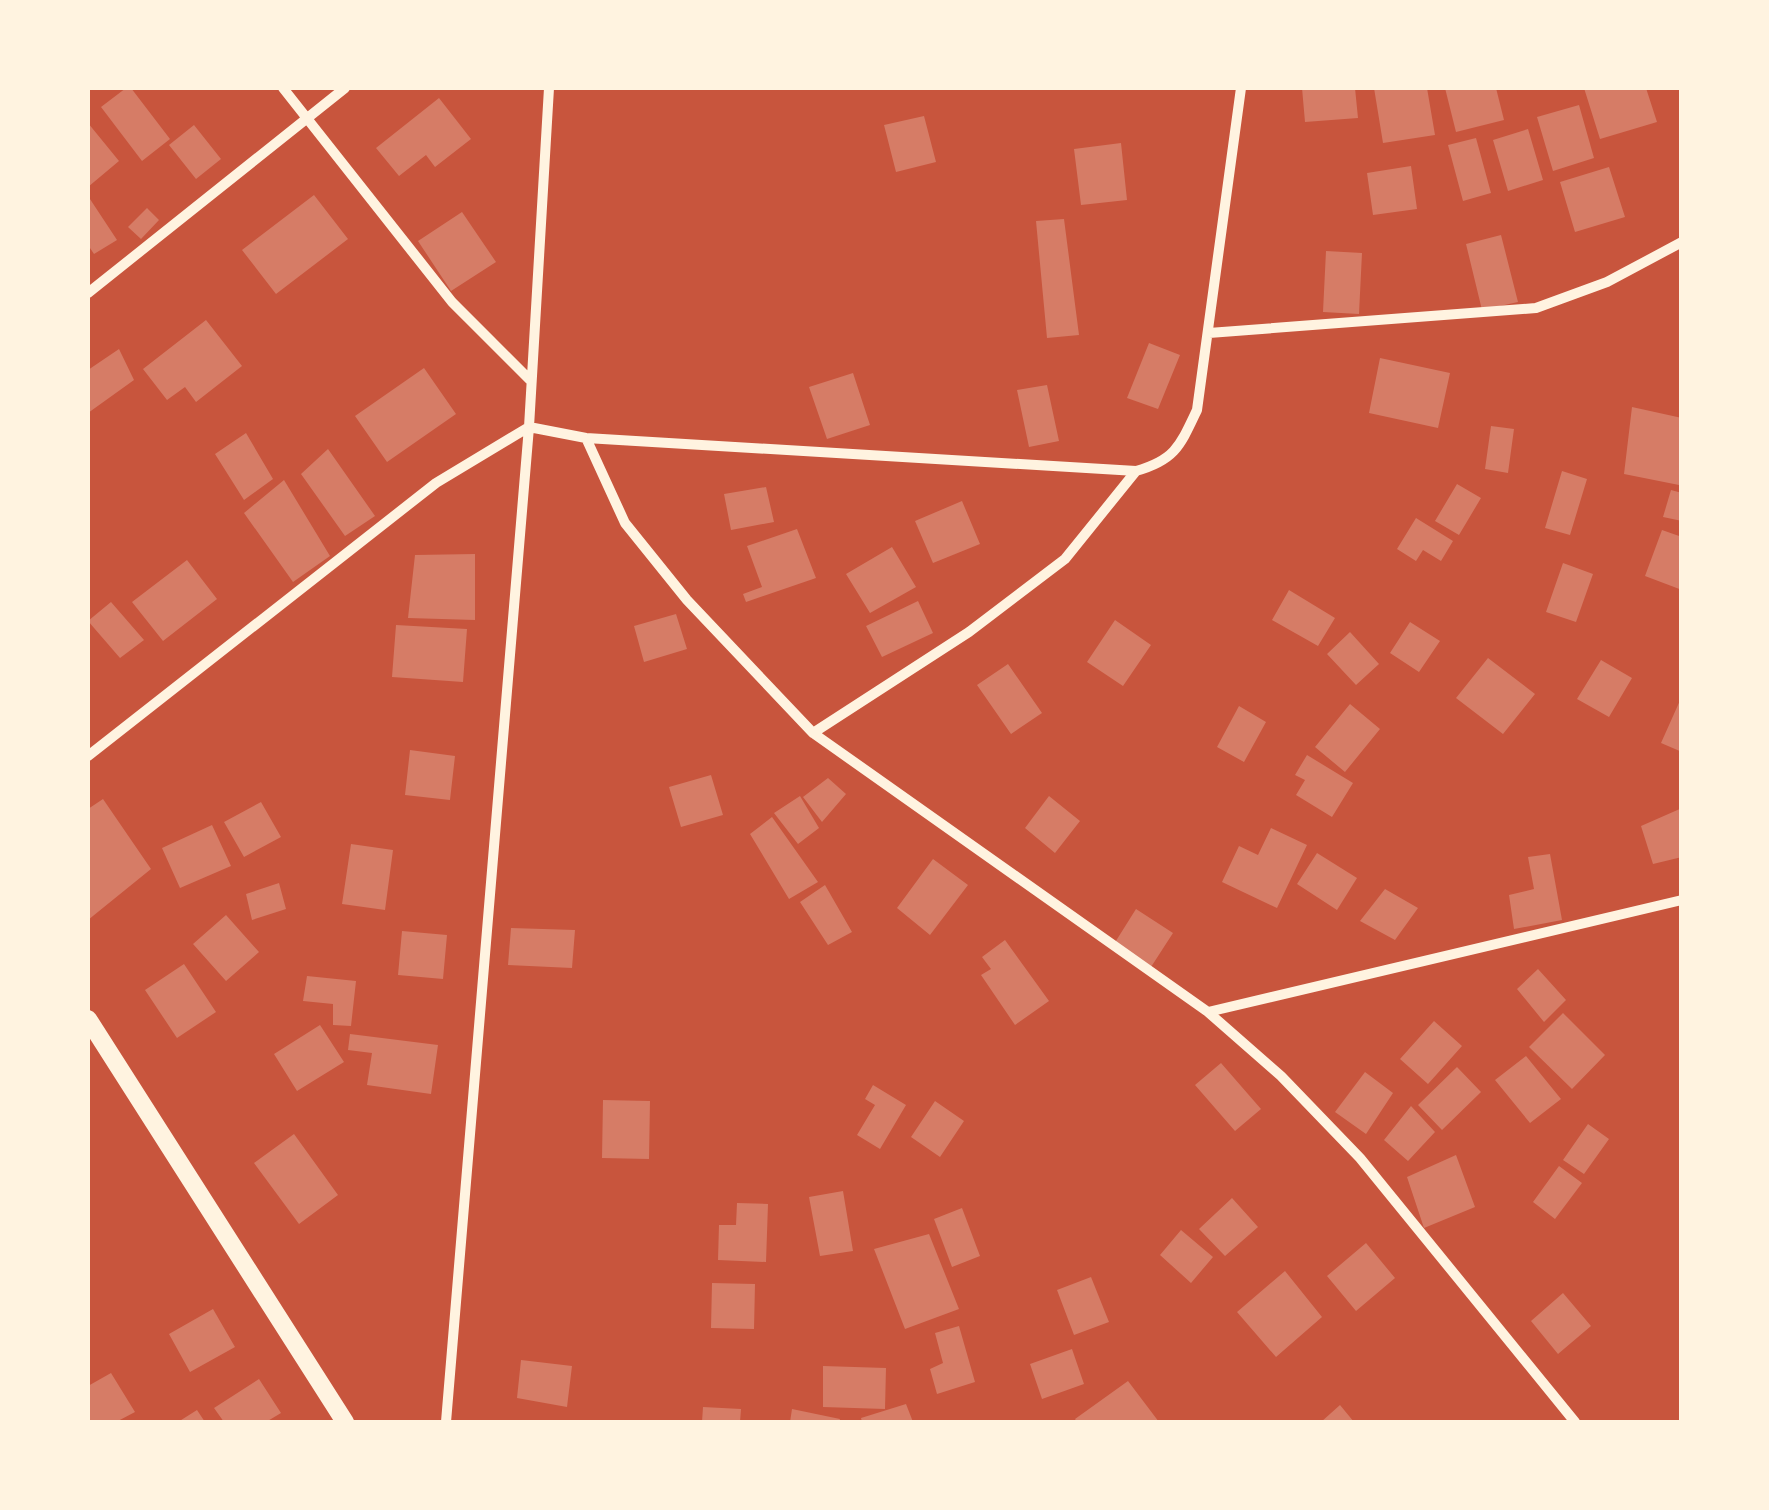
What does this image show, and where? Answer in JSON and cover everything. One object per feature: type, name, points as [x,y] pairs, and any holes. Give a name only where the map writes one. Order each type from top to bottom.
[{"type":"street","points":[[283,88],[452,302],[530,380]]},
{"type":"street","points":[[88,294],[345,88]]},
{"type":"street","points":[[446,1422],[529,426],[548,88]]},
{"type":"street","points":[[88,756],[436,483],[529,426],[586,438],[1136,472],[1163,463],[1181,444],[1197,410],[1241,88]]},
{"type":"street","points":[[1209,333],[1536,308],[1608,282],[1682,242]]},
{"type":"street","points":[[586,438],[625,523],[687,600],[813,733],[1208,1012],[1282,1076],[1360,1158],[1576,1422]]},
{"type":"street","points":[[813,733],[968,632],[1064,559],[1136,472]]},
{"type":"street","points":[[1208,1012],[1682,900]]},
{"type":"street","points":[[88,1019],[346,1422]]},
{"type":"building","points":[[131,88],[170,139],[142,161],[101,107]]},
{"type":"building","points":[[1302,88],[1355,88],[1358,118],[1305,122]]},
{"type":"building","points":[[1374,88],[1427,88],[1435,135],[1383,143]]},
{"type":"building","points":[[1445,88],[1496,88],[1504,120],[1456,132]]},
{"type":"building","points":[[1584,88],[1646,88],[1657,122],[1600,139]]},
{"type":"building","points":[[439,98],[471,139],[435,167],[426,155],[399,176],[376,148]]},
{"type":"building","points":[[1579,105],[1594,158],[1553,171],[1537,117]]},
{"type":"building","points":[[924,116],[936,162],[896,172],[884,125]]},
{"type":"building","points":[[88,123],[119,161],[88,187]]},
{"type":"building","points":[[194,125],[221,159],[196,179],[169,145]]},
{"type":"building","points":[[1528,129],[1543,180],[1508,191],[1493,140]]},
{"type":"building","points":[[1476,138],[1491,193],[1463,201],[1448,145]]},
{"type":"building","points":[[1121,143],[1127,200],[1081,205],[1074,149]]},
{"type":"building","points":[[1411,166],[1417,209],[1373,215],[1367,173]]},
{"type":"building","points":[[1609,167],[1625,217],[1575,232],[1560,182]]},
{"type":"building","points":[[314,195],[348,239],[276,294],[242,250]]},
{"type":"building","points":[[88,196],[117,240],[94,254],[88,245]]},
{"type":"building","points":[[147,208],[159,220],[141,239],[128,227]]},
{"type":"building","points":[[462,212],[496,262],[451,291],[418,241]]},
{"type":"building","points":[[1064,219],[1079,335],[1047,338],[1036,221]]},
{"type":"building","points":[[1501,235],[1518,302],[1482,310],[1466,244]]},
{"type":"building","points":[[1326,251],[1362,253],[1359,314],[1323,312]]},
{"type":"building","points":[[206,320],[242,366],[196,402],[185,387],[167,400],[143,369]]},
{"type":"building","points":[[1149,343],[1180,355],[1158,409],[1127,398]]},
{"type":"building","points":[[119,349],[134,380],[88,413],[88,370]]},
{"type":"building","points":[[1380,358],[1450,373],[1438,428],[1369,413]]},
{"type":"building","points":[[424,368],[456,414],[387,462],[355,416]]},
{"type":"building","points":[[853,373],[870,425],[827,439],[809,387]]},
{"type":"building","points":[[1047,385],[1059,441],[1029,447],[1017,390]]},
{"type":"building","points":[[1632,407],[1682,418],[1679,485],[1624,474]]},
{"type":"building","points":[[1491,426],[1514,429],[1508,473],[1485,469]]},
{"type":"building","points":[[246,433],[273,479],[244,500],[215,454]]},
{"type":"building","points":[[328,449],[375,516],[345,536],[301,474]]},
{"type":"building","points":[[1562,471],[1587,479],[1570,535],[1545,528]]},
{"type":"building","points":[[284,480],[330,556],[293,582],[244,513]]},
{"type":"building","points":[[1457,484],[1481,498],[1459,535],[1435,521]]},
{"type":"building","points":[[766,487],[774,522],[731,530],[724,494]]},
{"type":"building","points":[[1671,490],[1682,493],[1682,521],[1663,517]]},
{"type":"building","points":[[962,501],[980,544],[933,563],[915,521]]},
{"type":"building","points":[[1416,518],[1453,541],[1441,561],[1423,550],[1416,561],[1397,549]]},
{"type":"building","points":[[797,529],[816,578],[746,602],[743,594],[762,587],[747,546]]},
{"type":"building","points":[[1662,530],[1682,537],[1682,590],[1645,576]]},
{"type":"building","points":[[892,547],[916,587],[870,613],[846,574]]},
{"type":"building","points":[[475,554],[475,620],[408,618],[415,555]]},
{"type":"building","points":[[187,560],[217,599],[163,641],[132,602]]},
{"type":"building","points":[[1563,563],[1593,574],[1576,622],[1546,612]]},
{"type":"building","points":[[1289,590],[1335,618],[1318,646],[1272,620]]},
{"type":"building","points":[[918,601],[933,633],[882,657],[866,626]]},
{"type":"building","points":[[111,602],[144,640],[120,658],[88,621]]},
{"type":"building","points":[[676,614],[687,649],[644,662],[634,626]]},
{"type":"building","points":[[1115,620],[1151,645],[1123,686],[1087,662]]},
{"type":"building","points":[[1410,622],[1440,641],[1419,672],[1390,653]]},
{"type":"building","points":[[396,625],[467,629],[463,682],[392,677]]},
{"type":"building","points":[[1350,632],[1379,664],[1356,685],[1327,654]]},
{"type":"building","points":[[1488,658],[1535,694],[1503,734],[1456,698]]},
{"type":"building","points":[[1601,660],[1632,678],[1609,717],[1577,699]]},
{"type":"building","points":[[1008,664],[1042,713],[1011,734],[977,685]]},
{"type":"building","points":[[1682,696],[1682,752],[1661,743]]},
{"type":"building","points":[[1350,704],[1380,729],[1345,772],[1315,747]]},
{"type":"building","points":[[1239,706],[1266,722],[1244,762],[1217,747]]},
{"type":"building","points":[[410,750],[455,756],[450,800],[405,795]]},
{"type":"building","points":[[1307,755],[1353,783],[1332,817],[1296,795],[1305,780],[1295,775]]},
{"type":"building","points":[[711,775],[723,815],[681,827],[669,787]]},
{"type":"building","points":[[828,778],[846,794],[822,822],[803,797]]},
{"type":"building","points":[[800,796],[819,828],[798,844],[774,813]]},
{"type":"building","points":[[1049,796],[1080,821],[1055,853],[1025,828]]},
{"type":"building","points":[[103,799],[151,869],[88,920],[88,809]]},
{"type":"building","points":[[261,802],[281,837],[244,857],[224,822]]},
{"type":"building","points":[[1682,808],[1682,857],[1653,864],[1641,826]]},
{"type":"building","points":[[772,817],[818,882],[789,899],[750,834]]},
{"type":"building","points":[[212,825],[231,866],[180,888],[162,848]]},
{"type":"building","points":[[1271,828],[1307,845],[1277,908],[1222,882],[1239,846],[1258,855]]},
{"type":"building","points":[[351,844],[393,850],[385,910],[342,904]]},
{"type":"building","points":[[1317,853],[1357,878],[1337,910],[1297,884]]},
{"type":"building","points":[[1550,854],[1562,920],[1514,929],[1509,895],[1534,889],[1528,857]]},
{"type":"building","points":[[933,859],[968,885],[930,935],[897,908]]},
{"type":"building","points":[[279,883],[286,909],[252,920],[246,894]]},
{"type":"building","points":[[825,885],[852,932],[828,945],[800,902]]},
{"type":"building","points":[[1385,889],[1418,908],[1395,940],[1360,921]]},
{"type":"building","points":[[1136,909],[1173,933],[1151,967],[1114,944]]},
{"type":"building","points":[[226,915],[259,952],[226,981],[193,944]]},
{"type":"building","points":[[511,928],[575,930],[572,968],[508,965]]},
{"type":"building","points":[[402,931],[447,935],[443,979],[398,975]]},
{"type":"building","points":[[1005,940],[1049,1001],[1015,1025],[981,975],[991,969],[982,957]]},
{"type":"building","points":[[184,964],[216,1012],[177,1038],[145,990]]},
{"type":"building","points":[[1538,969],[1566,1000],[1544,1022],[1517,989]]},
{"type":"building","points":[[307,976],[356,981],[351,1026],[333,1025],[333,1004],[303,1001]]},
{"type":"building","points":[[1563,1013],[1605,1055],[1572,1089],[1529,1047]]},
{"type":"building","points":[[1434,1021],[1462,1046],[1428,1084],[1400,1059]]},
{"type":"building","points":[[320,1025],[344,1062],[297,1091],[274,1054]]},
{"type":"building","points":[[350,1034],[438,1045],[431,1094],[367,1085],[372,1053],[348,1050]]},
{"type":"building","points":[[1526,1056],[1561,1099],[1530,1123],[1495,1080]]},
{"type":"building","points":[[1221,1063],[1261,1109],[1235,1131],[1195,1085]]},
{"type":"building","points":[[1457,1067],[1481,1092],[1442,1130],[1418,1105]]},
{"type":"building","points":[[1365,1072],[1393,1093],[1366,1134],[1335,1112]]},
{"type":"building","points":[[873,1085],[906,1105],[880,1149],[857,1135],[875,1105],[865,1099]]},
{"type":"building","points":[[603,1100],[650,1101],[649,1159],[602,1158]]},
{"type":"building","points":[[935,1101],[964,1121],[940,1157],[911,1137]]},
{"type":"building","points":[[1411,1106],[1435,1132],[1408,1161],[1384,1140]]},
{"type":"building","points":[[1588,1124],[1609,1139],[1584,1174],[1563,1160]]},
{"type":"building","points":[[294,1134],[338,1195],[299,1224],[254,1163]]},
{"type":"building","points":[[1456,1155],[1475,1207],[1424,1228],[1407,1177]]},
{"type":"building","points":[[1559,1166],[1582,1183],[1555,1219],[1533,1202]]},
{"type":"building","points":[[843,1191],[853,1251],[820,1256],[809,1197]]},
{"type":"building","points":[[1232,1198],[1258,1227],[1225,1256],[1199,1229]]},
{"type":"building","points":[[737,1203],[768,1204],[766,1262],[718,1260],[719,1225],[736,1225]]},
{"type":"building","points":[[962,1208],[980,1256],[952,1267],[934,1219]]},
{"type":"building","points":[[1181,1230],[1213,1257],[1191,1283],[1160,1255]]},
{"type":"building","points":[[929,1234],[959,1309],[905,1329],[874,1249]]},
{"type":"building","points":[[1366,1243],[1395,1278],[1356,1311],[1327,1276]]},
{"type":"building","points":[[1285,1271],[1322,1317],[1276,1357],[1237,1312]]},
{"type":"building","points":[[1091,1277],[1109,1322],[1074,1335],[1057,1290]]},
{"type":"building","points":[[712,1283],[755,1284],[754,1329],[711,1328]]},
{"type":"building","points":[[1563,1293],[1591,1326],[1558,1354],[1531,1321]]},
{"type":"building","points":[[213,1309],[235,1347],[190,1372],[169,1334]]},
{"type":"building","points":[[959,1326],[975,1382],[937,1394],[930,1369],[943,1363],[935,1333]]},
{"type":"building","points":[[1072,1349],[1084,1384],[1042,1399],[1030,1364]]},
{"type":"building","points":[[521,1360],[572,1366],[567,1407],[517,1398]]},
{"type":"building","points":[[823,1366],[886,1368],[885,1409],[823,1407]]},
{"type":"building","points":[[111,1373],[135,1412],[116,1422],[88,1422],[88,1386]]},
{"type":"building","points":[[259,1379],[281,1413],[266,1422],[224,1422],[214,1408]]},
{"type":"building","points":[[1128,1381],[1159,1422],[1077,1422],[1075,1419]]},
{"type":"building","points":[[906,1404],[913,1422],[862,1422],[861,1418]]},
{"type":"building","points":[[1340,1405],[1354,1422],[1321,1422]]},
{"type":"building","points":[[703,1407],[741,1409],[740,1422],[702,1422]]},
{"type":"building","points":[[792,1409],[840,1419],[790,1422]]},
{"type":"building","points":[[197,1410],[205,1422],[178,1422]]}]
